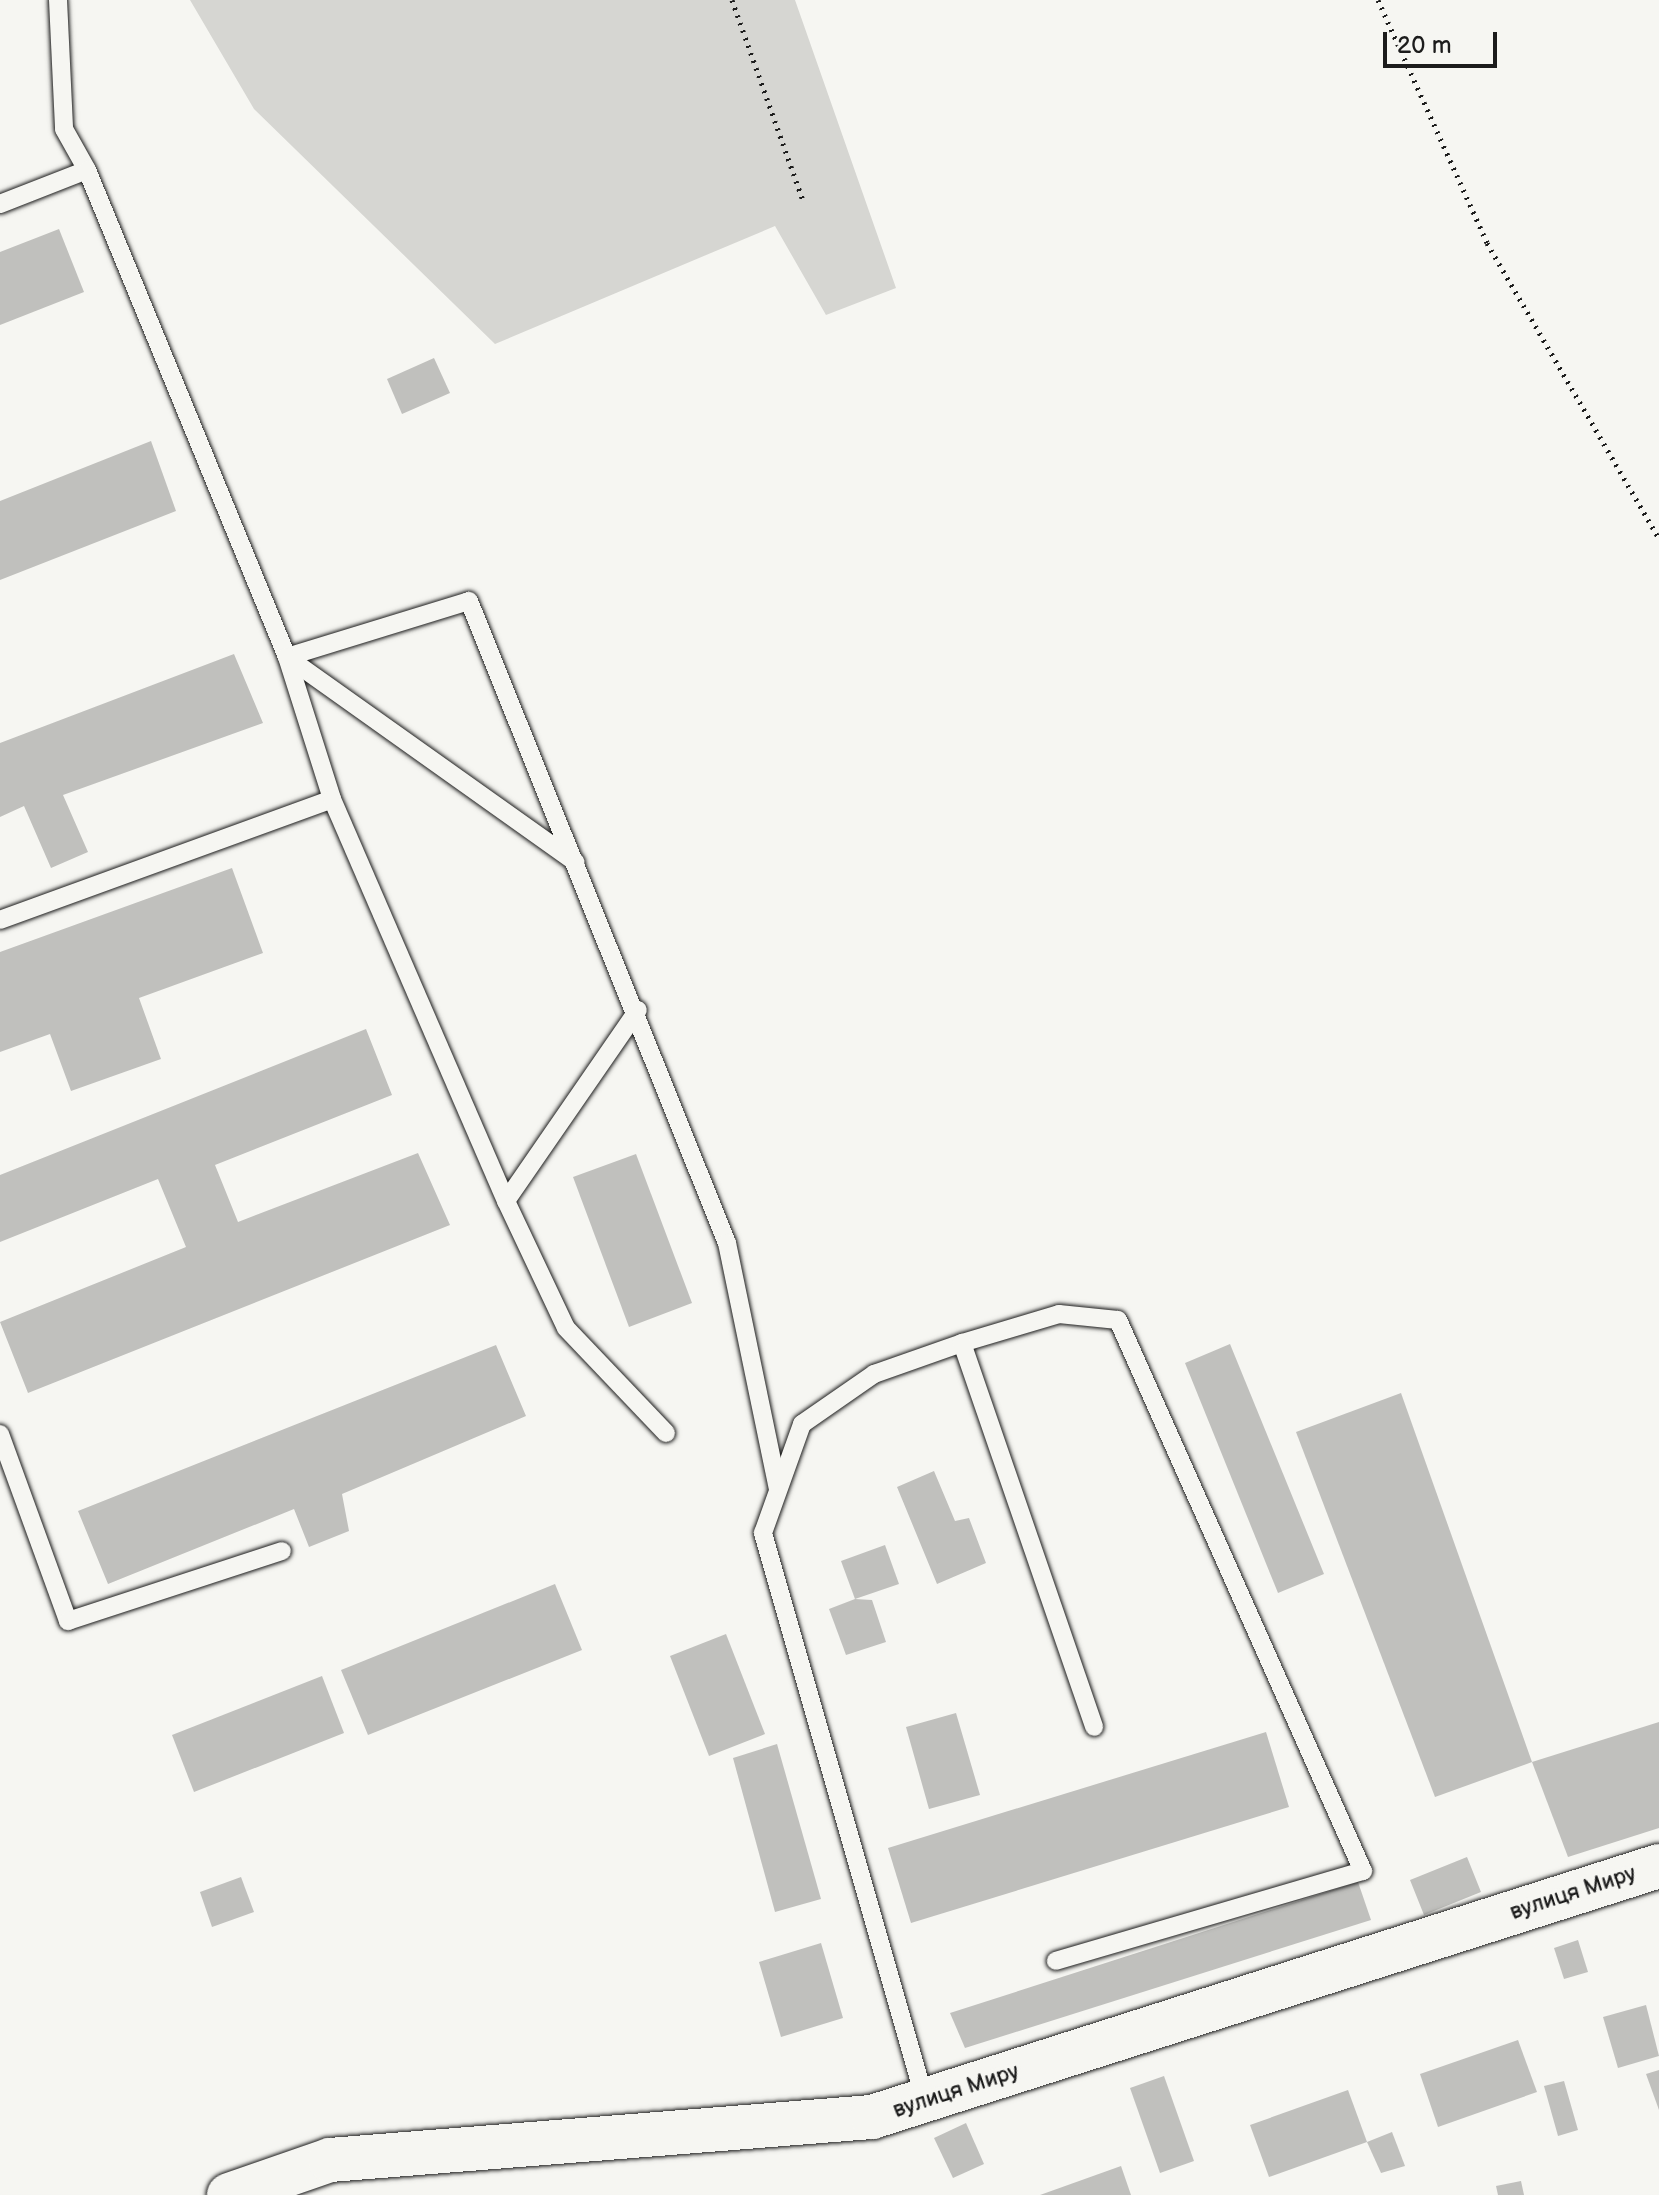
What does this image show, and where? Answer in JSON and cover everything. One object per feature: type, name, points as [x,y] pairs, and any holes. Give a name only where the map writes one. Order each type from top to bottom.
[{"type":"street","name":"вулиця Миру","points":[[229,2195],[330,2160],[872,2117],[1659,1866]]},
{"type":"lane","points":[[58,0],[64,129],[87,170],[287,657],[332,799],[506,1201],[566,1328],[666,1433]]},
{"type":"lane","points":[[0,204],[87,170]]},
{"type":"lane","points":[[287,657],[469,601],[638,1010],[727,1243],[778,1489]]},
{"type":"lane","points":[[287,657],[577,863]]},
{"type":"lane","points":[[0,920],[332,799]]},
{"type":"lane","points":[[506,1201],[638,1010]]},
{"type":"lane","points":[[925,2100],[763,1533],[802,1424],[874,1374],[1059,1314],[1118,1320],[1363,1871],[1056,1961]]},
{"type":"lane","points":[[962,1343],[1094,1727]]},
{"type":"lane","points":[[0,1434],[68,1621],[282,1551]]},
{"type":"path","points":[[732,0],[804,203]]},
{"type":"path","points":[[1378,0],[1487,243],[1659,539]]},
{"type":"shaded area","points":[[190,0],[795,0],[896,288],[826,315],[775,226],[495,344],[254,109]]},
{"type":"building","points":[[59,229],[84,292],[0,325],[0,252]]},
{"type":"building","points":[[434,358],[450,393],[402,414],[387,379]]},
{"type":"building","points":[[151,441],[176,511],[0,580],[0,501]]},
{"type":"building","points":[[234,654],[263,723],[63,795],[88,852],[51,868],[24,806],[0,817],[0,743]]},
{"type":"building","points":[[232,868],[263,953],[139,998],[161,1059],[71,1091],[50,1034],[0,1052],[0,952]]},
{"type":"building","points":[[366,1029],[392,1095],[215,1165],[238,1222],[418,1153],[450,1225],[28,1393],[0,1322],[186,1247],[158,1179],[0,1242],[0,1175]]},
{"type":"building","points":[[636,1154],[692,1303],[629,1327],[573,1177]]},
{"type":"building","points":[[1230,1344],[1324,1574],[1278,1593],[1185,1363]]},
{"type":"building","points":[[496,1345],[526,1416],[342,1494],[349,1531],[309,1547],[294,1509],[108,1584],[78,1511]]},
{"type":"building","points":[[1401,1393],[1532,1762],[1435,1797],[1296,1432]]},
{"type":"building","points":[[934,1471],[955,1521],[969,1518],[986,1563],[937,1584],[897,1487]]},
{"type":"building","points":[[885,1545],[899,1584],[855,1599],[841,1561]]},
{"type":"building","points":[[555,1584],[582,1650],[368,1735],[341,1670]]},
{"type":"building","points":[[855,1599],[872,1600],[886,1642],[846,1655],[829,1609]]},
{"type":"building","points":[[726,1634],[765,1734],[709,1756],[670,1656]]},
{"type":"building","points":[[322,1676],[344,1733],[194,1792],[172,1735]]},
{"type":"building","points":[[956,1713],[980,1795],[929,1809],[906,1727]]},
{"type":"building","points":[[1659,1722],[1659,1828],[1568,1857],[1532,1762]]},
{"type":"building","points":[[1266,1732],[1289,1807],[911,1923],[888,1848]]},
{"type":"building","points":[[777,1744],[821,1899],[775,1912],[733,1758]]},
{"type":"building","points":[[1467,1857],[1481,1892],[1424,1915],[1410,1880]]},
{"type":"building","points":[[241,1877],[254,1912],[212,1927],[200,1892]]},
{"type":"building","points":[[1358,1882],[1371,1920],[965,2048],[950,2013]]},
{"type":"building","points":[[1578,1940],[1588,1972],[1564,1979],[1554,1948]]},
{"type":"building","points":[[821,1943],[843,2018],[781,2037],[759,1962]]},
{"type":"building","points":[[1646,2005],[1659,2056],[1618,2068],[1603,2017]]},
{"type":"building","points":[[1518,2040],[1537,2092],[1438,2127],[1420,2074]]},
{"type":"building","points":[[1659,2070],[1659,2110],[1646,2074]]},
{"type":"building","points":[[1164,2076],[1194,2161],[1160,2173],[1130,2088]]},
{"type":"building","points":[[1564,2081],[1578,2130],[1558,2136],[1544,2086]]},
{"type":"building","points":[[1348,2090],[1367,2142],[1269,2177],[1250,2125]]},
{"type":"building","points":[[966,2123],[984,2164],[953,2178],[934,2138]]},
{"type":"building","points":[[1392,2132],[1405,2166],[1381,2173],[1367,2142]]},
{"type":"building","points":[[1121,2166],[1131,2195],[1040,2195]]},
{"type":"building","points":[[1521,2181],[1524,2195],[1498,2195],[1496,2186]]}]
